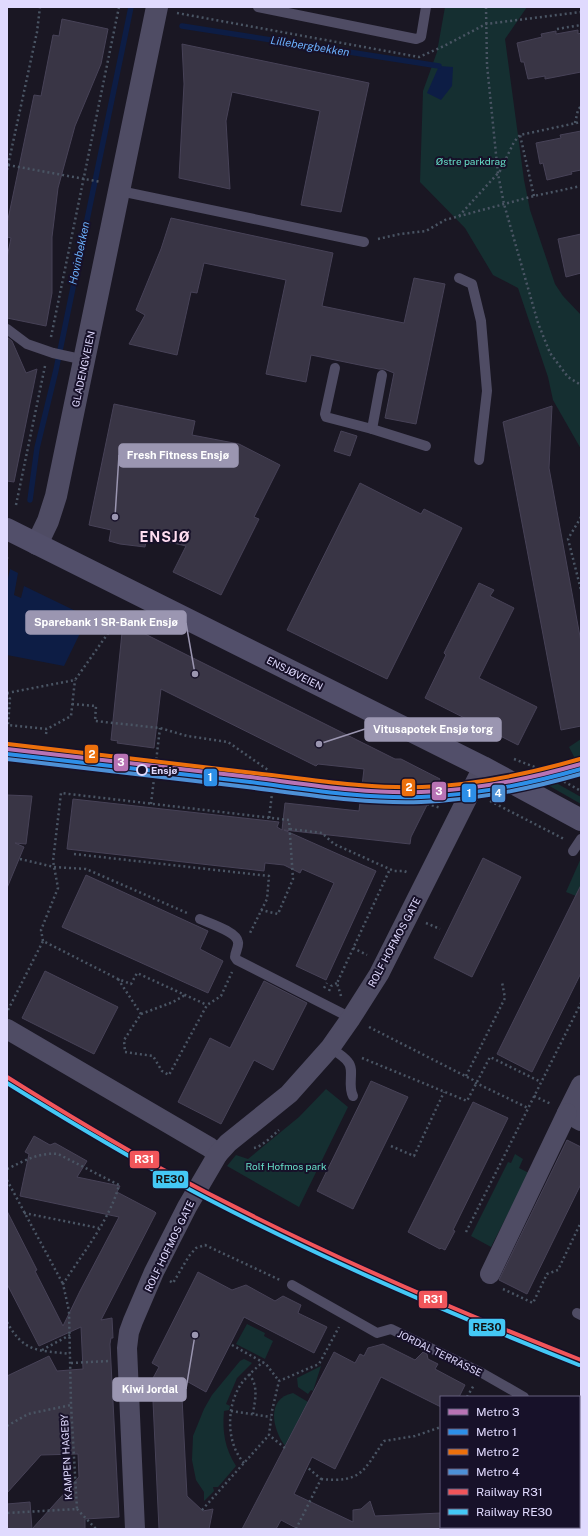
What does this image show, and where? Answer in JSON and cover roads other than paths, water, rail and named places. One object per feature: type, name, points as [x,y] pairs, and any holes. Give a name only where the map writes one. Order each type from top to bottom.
[{"type":"main road","name":"ENSJØVEIEN","points":[[7,529],[483,767],[581,820]]},
{"type":"street","name":"GLADENGVEIEN","points":[[37,544],[56,498],[74,358],[110,187],[157,7]]},
{"type":"street","name":"ROLF HOFMOS GATE","points":[[135,1529],[127,1348],[129,1332],[154,1272],[218,1154],[228,1143],[289,1094],[330,1048],[351,1018],[379,974],[483,767]]},
{"type":"street","points":[[7,1029],[209,1147],[218,1154]]},
{"type":"street","points":[[496,1281],[574,1117],[581,1085]]},
{"type":"lane","points":[[258,7],[416,39],[421,37],[426,7]]},
{"type":"lane","points":[[110,187],[364,242]]},
{"type":"lane","points":[[459,278],[472,284],[481,321],[487,391],[479,460]]},
{"type":"lane","points":[[7,329],[27,344],[50,356],[74,358]]},
{"type":"lane","points":[[335,368],[325,414],[326,418],[372,429],[426,446]]},
{"type":"lane","points":[[372,429],[382,375]]},
{"type":"lane","points":[[200,919],[224,929],[237,938],[238,942],[235,958],[237,960],[351,1018]]},
{"type":"lane","points":[[330,1048],[347,1060],[351,1068],[350,1089],[353,1096]]},
{"type":"lane","name":"JORDAL TERRASSE","points":[[292,1285],[346,1314],[377,1333],[391,1329],[482,1373],[522,1396]]},
{"type":"water","points":[[439,66],[453,67],[452,86],[441,100],[427,93]]},
{"type":"water","points":[[10,569],[18,573],[14,595],[21,598],[24,586],[88,617],[64,666],[7,655],[7,583]]},
{"type":"waterway","name":"Hovinbekken","points":[[30,500],[37,448],[56,370],[131,7]]},
{"type":"waterway","name":"Lillebergbekken","points":[[182,26],[439,66]]},
{"type":"metro line","name":"2","points":[[8,744],[338,783],[401,787],[442,786],[502,778],[580,759]]},
{"type":"metro line","name":"3","points":[[7,749],[335,788],[400,792],[441,791],[502,783],[581,764]]},
{"type":"metro line","name":"1","points":[[7,754],[335,793],[400,797],[441,796],[502,788],[581,769]]},
{"type":"metro line","name":"4","points":[[7,759],[334,798],[399,802],[441,801],[502,793],[581,774]]},
{"type":"rail line","name":"R31","points":[[7,1077],[142,1158],[264,1222],[368,1271],[474,1317],[581,1360]]},
{"type":"rail line","name":"RE30","points":[[7,1083],[82,1129],[159,1173],[261,1226],[419,1299],[579,1365]]},
{"type":"place","name":"Fresh Fitness Ensjø","points":[[115,517]]},
{"type":"place","name":"Sparebank 1 SR-Bank Ensjø","points":[[195,674]]},
{"type":"place","name":"Vitusapotek Ensjø torg","points":[[319,744]]},
{"type":"place","name":"Ensjø","points":[[142,770]]},
{"type":"place","name":"Kiwi Jordal","points":[[195,1335]]},
{"type":"district","name":"ENSJØ","points":[[165,537]]},
{"type":"park label","name":"Østre parkdrag","points":[[471,161]]},
{"type":"park label","name":"Rolf Hofmos park","points":[[286,1166]]}]
